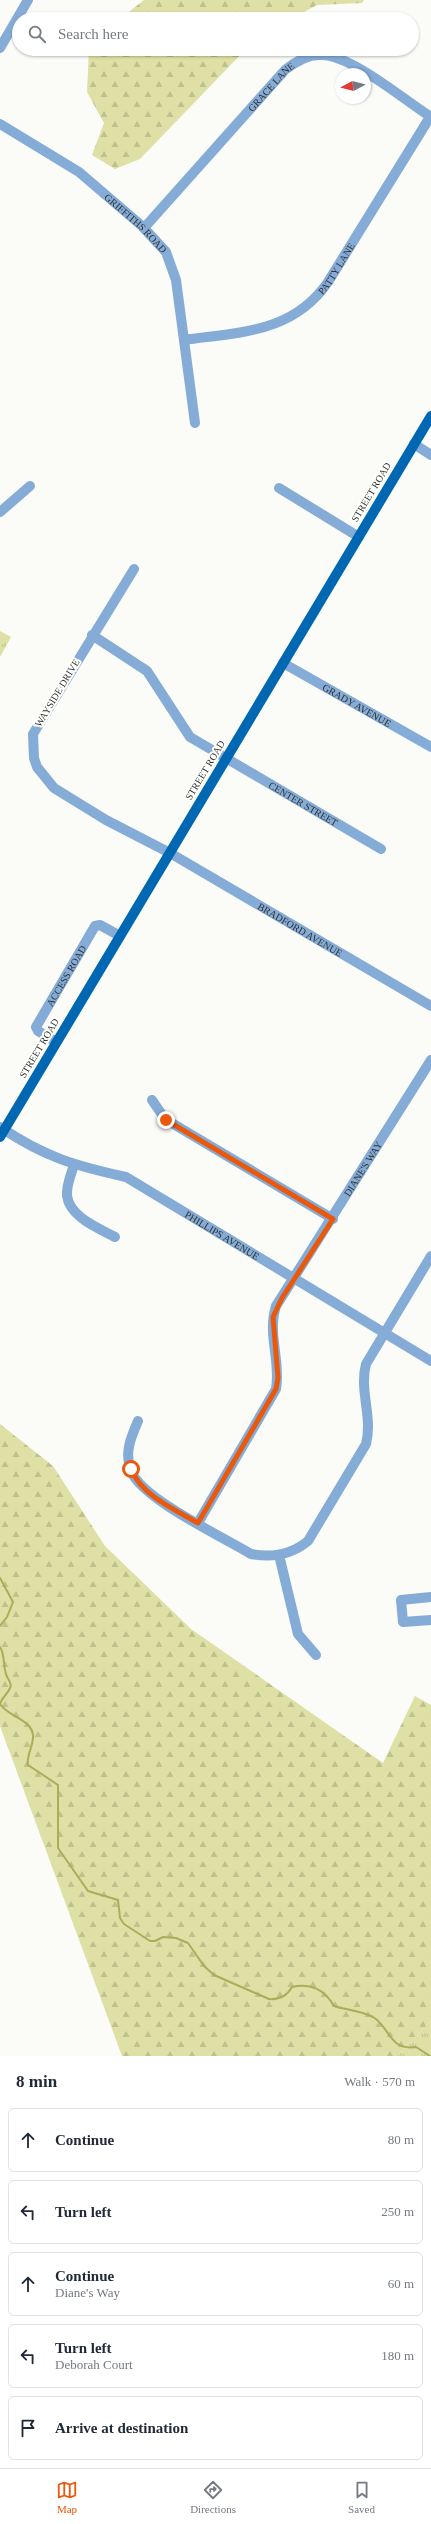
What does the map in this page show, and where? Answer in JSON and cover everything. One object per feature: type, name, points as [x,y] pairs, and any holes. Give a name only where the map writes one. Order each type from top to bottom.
[{"type":"main road","name":"STREET ROAD","points":[[1,1131],[170,853],[431,416]]},
{"type":"street","points":[[21,12],[28,0]]},
{"type":"street","points":[[0,48],[12,27]]},
{"type":"street","name":"GRACE LANE","points":[[144,228],[286,70],[306,57],[314,56]]},
{"type":"street","name":"GRACE LANE","points":[[326,56],[340,59],[408,101],[430,117]]},
{"type":"street","name":"PATTY LANE","points":[[184,340],[270,326],[292,316],[312,302],[328,282],[430,117]]},
{"type":"street","name":"GRIFFITHS ROAD","points":[[0,124],[79,172],[144,228],[170,259],[176,280],[195,423]]},
{"type":"street","points":[[414,444],[431,455]]},
{"type":"street","points":[[0,512],[30,486]]},
{"type":"street","points":[[279,488],[359,537]]},
{"type":"street","name":"WAYSIDE DRIVE","points":[[134,569],[92,635],[33,734],[35,763],[42,776],[54,788],[106,820],[170,853]]},
{"type":"street","name":"CENTER STREET","points":[[92,635],[140,665],[155,681],[185,732],[226,758],[381,849]]},
{"type":"street","name":"GRADY AVENUE","points":[[283,663],[431,747]]},
{"type":"street","name":"BRADFORD AVENUE","points":[[170,853],[431,1006]]},
{"type":"street","name":"ACCESS ROAD","points":[[56,1042],[38,1032],[36,1027],[95,926],[100,925],[120,936]]},
{"type":"street","name":"DIANE'S WAY","points":[[198,1523],[276,1389],[278,1378],[273,1317],[276,1306],[296,1279],[431,1060]]},
{"type":"street","points":[[152,1100],[166,1120],[333,1219]]},
{"type":"street","name":"PHILLIPS AVENUE","points":[[1,1131],[54,1158],[74,1165],[126,1177],[431,1361]]},
{"type":"street","points":[[74,1165],[67,1195],[71,1206],[88,1222],[115,1238]]},
{"type":"street","points":[[138,1421],[129,1441],[128,1450],[134,1477],[139,1485],[160,1500],[251,1554],[266,1557],[279,1556],[299,1548],[308,1541],[366,1444],[369,1424],[363,1374],[371,1352],[431,1256]]},
{"type":"street","points":[[279,1556],[298,1634],[316,1656]]},
{"type":"street","points":[[431,1598],[401,1600],[402,1622],[431,1620]]},
{"type":"green space","points":[[144,0],[364,0],[362,3],[317,5],[304,12],[129,12]]},
{"type":"green space","points":[[89,56],[239,56],[140,159],[115,169],[92,155],[104,123],[87,92]]},
{"type":"green space","points":[[0,631],[11,637],[0,657]]},
{"type":"green space","points":[[0,1424],[53,1466],[105,1546],[191,1629],[383,1763],[415,1696],[431,1705],[431,2021],[397,2056],[122,2056],[0,1726]]},
{"type":"green space","points":[[431,2021],[431,2056],[397,2056]]},
{"type":"waterway","points":[[0,1578],[13,1602],[7,1617],[0,1626]]},
{"type":"waterway","points":[[0,1647],[3,1653],[6,1674],[11,1684],[0,1704],[8,1712],[24,1721],[31,1730],[33,1739],[28,1758],[28,1765],[58,1785],[58,1848],[88,1891],[118,1900],[120,1918],[124,1924],[150,1941],[155,1941],[163,1937],[176,1938],[188,1943],[204,1966],[214,1975],[269,1999],[283,1997],[292,1987],[311,1987],[326,1995],[334,2006],[373,2017],[379,2021],[395,2042],[400,2045],[416,2047],[430,2056]]},
{"type":"route","points":[[131,1469],[139,1485],[160,1500],[198,1523],[276,1389],[278,1378],[272,1327],[276,1306],[296,1279],[333,1219],[166,1120]]}]
